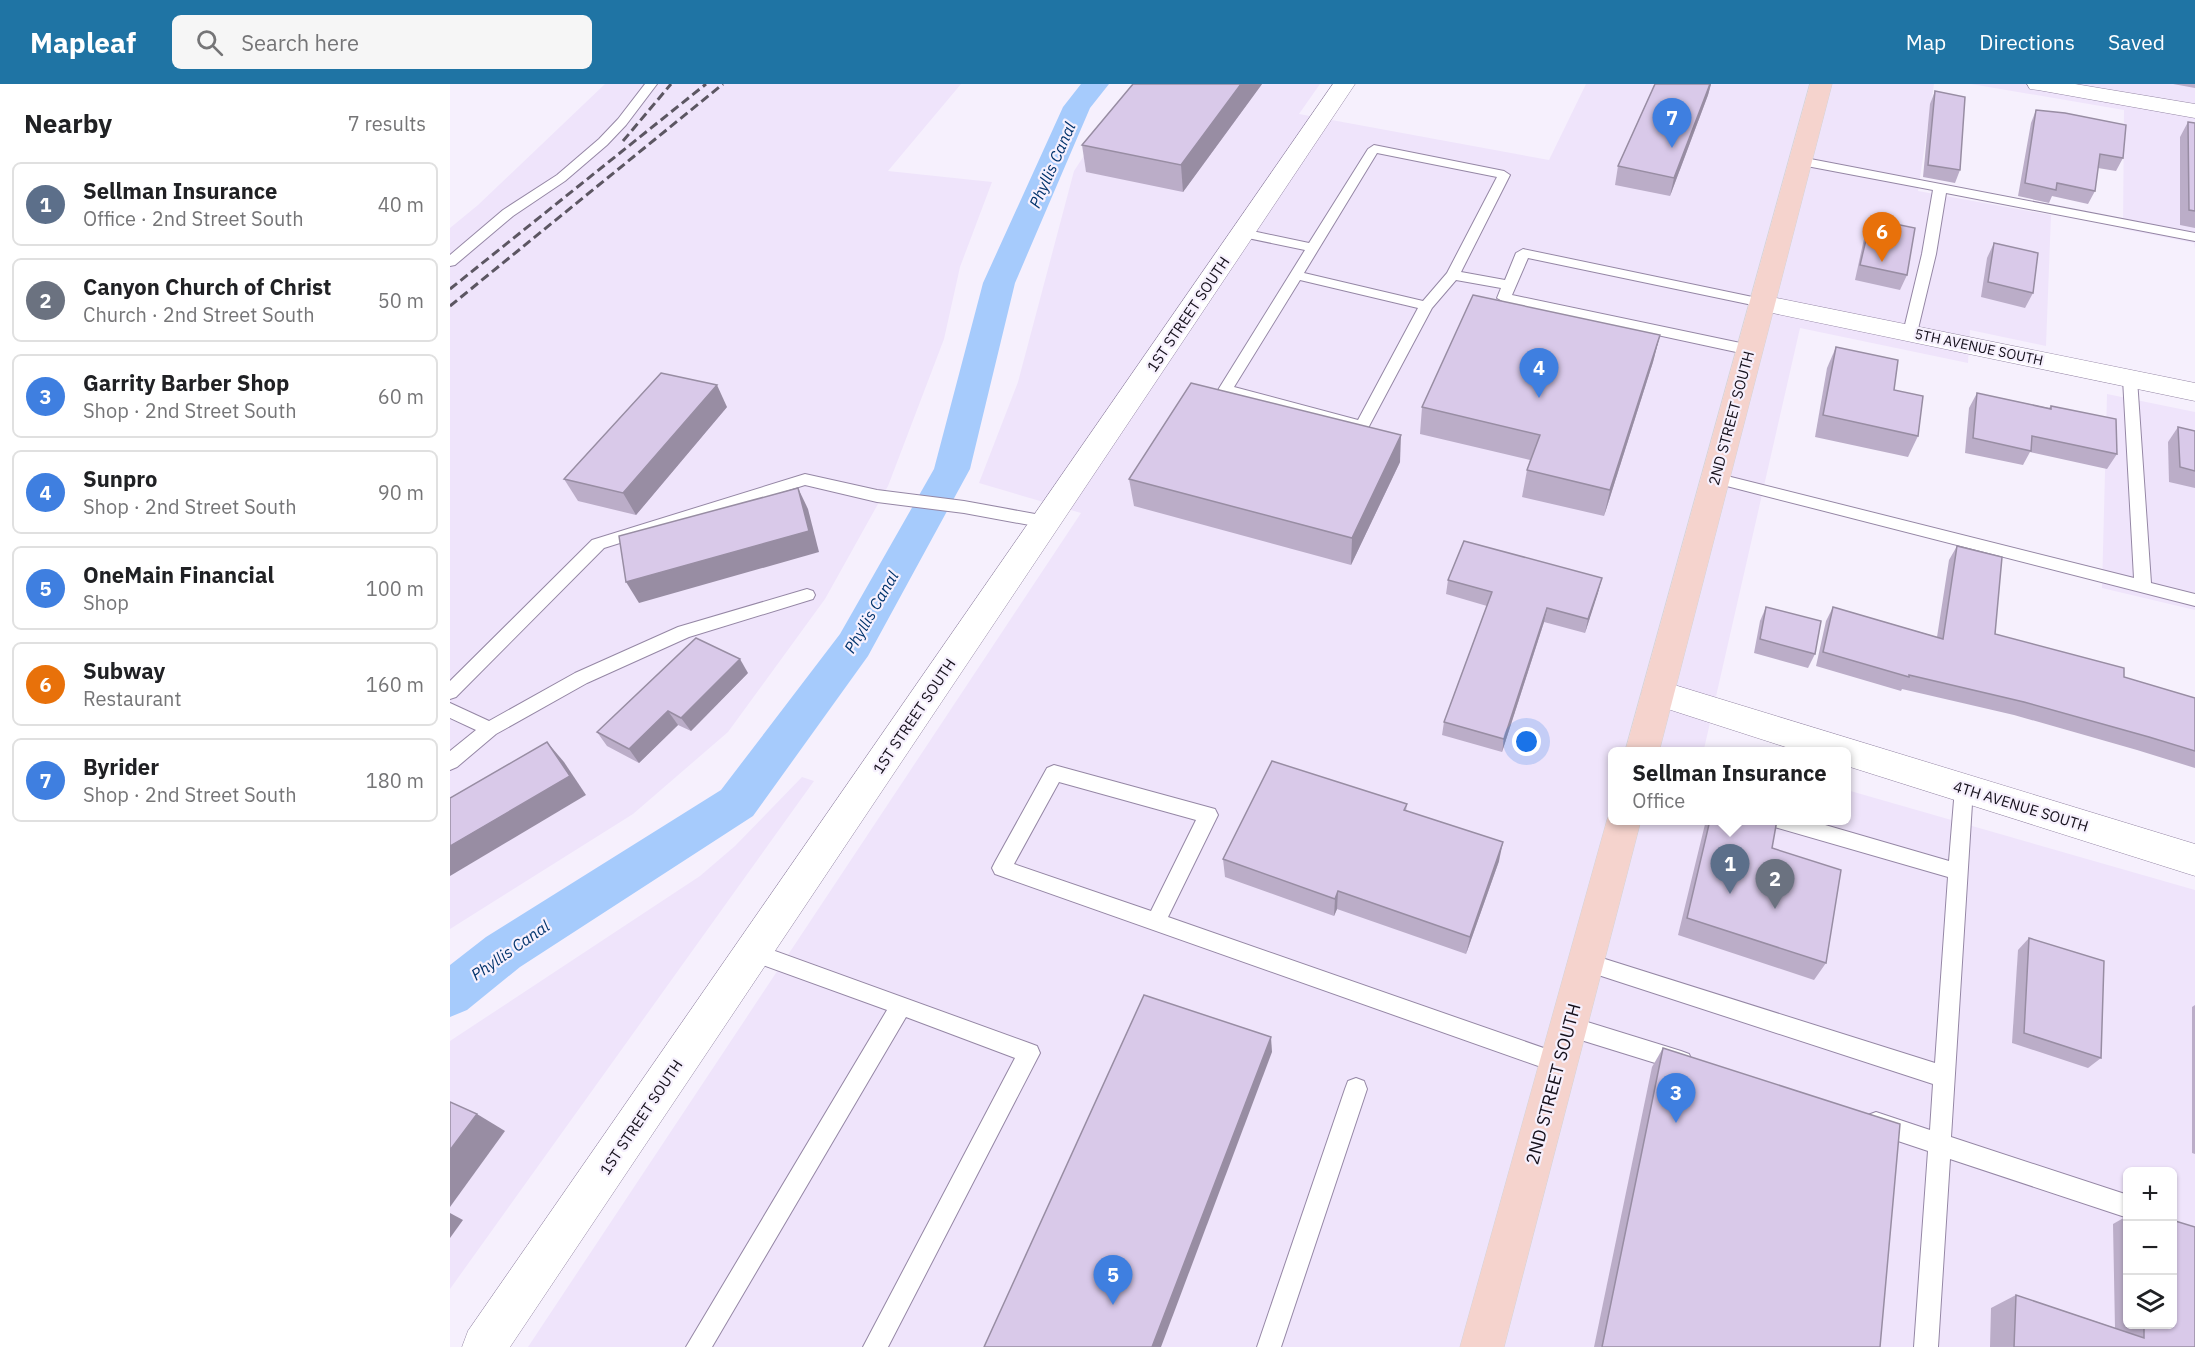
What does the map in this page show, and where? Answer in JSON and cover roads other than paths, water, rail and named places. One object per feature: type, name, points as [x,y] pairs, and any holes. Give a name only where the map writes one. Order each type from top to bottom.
[{"type":"main road","name":"2ND STREET SOUTH","points":[[1643,747],[1821,84]]},
{"type":"main road","name":"2ND STREET SOUTH","points":[[1482,1347],[1623,825]]},
{"type":"street","name":"1ST STREET SOUTH","points":[[484,1347],[1344,84]]},
{"type":"street","points":[[2038,84],[2195,111]]},
{"type":"street","name":"5TH AVENUE SOUTH","points":[[1762,303],[2195,392]]},
{"type":"street","name":"4TH AVENUE SOUTH","points":[[1658,693],[1830,747]]},
{"type":"street","name":"4TH AVENUE SOUTH","points":[[1851,754],[2195,860]]},
{"type":"lane","points":[[450,262],[508,213],[561,178],[603,142],[622,122],[651,84]]},
{"type":"lane","points":[[1374,149],[1504,175],[1453,274],[1426,306],[1362,426],[1225,390],[1313,248],[1374,149]]},
{"type":"lane","points":[[1800,161],[2195,237]]},
{"type":"lane","points":[[1910,333],[1929,254],[1940,188]]},
{"type":"lane","points":[[1243,232],[1313,248]]},
{"type":"lane","points":[[1750,350],[1504,298],[1523,253],[1762,303]]},
{"type":"lane","points":[[1453,274],[1509,285]]},
{"type":"lane","points":[[1296,275],[1426,306]]},
{"type":"lane","points":[[2130,379],[2143,586]]},
{"type":"lane","points":[[450,692],[598,544],[805,478],[877,496],[964,507],[1046,522]]},
{"type":"lane","points":[[1715,478],[2195,600]]},
{"type":"lane","points":[[450,762],[490,729],[581,678],[684,632],[807,595]]},
{"type":"lane","points":[[450,710],[490,729]]},
{"type":"lane","points":[[1156,921],[1208,815],[1054,773],[1002,868],[1156,921],[1564,1045],[1698,1066]]},
{"type":"lane","points":[[1926,1347],[1964,788]]},
{"type":"lane","points":[[1795,825],[1959,872]]},
{"type":"lane","points":[[753,952],[1029,1053],[875,1347]]},
{"type":"lane","points":[[1586,962],[1945,1077]]},
{"type":"lane","points":[[698,1347],[901,1005]]},
{"type":"lane","points":[[1269,1347],[1356,1089]]},
{"type":"lane","points":[[1854,1116],[2123,1206]]},
{"type":"waterway","name":"Phyllis Canal","points":[[450,994],[503,952],[737,803],[854,645],[952,469],[999,283],[1077,107],[1095,84]]},
{"type":"railway","points":[[623,141],[671,84]]},
{"type":"railway","points":[[450,289],[706,84]]},
{"type":"railway","points":[[450,306],[723,84]]},
{"type":"place","name":"Byrider","points":[[1672,148]]},
{"type":"place","name":"Subway","points":[[1882,262]]},
{"type":"place","name":"Sunpro","points":[[1539,398]]},
{"type":"place","name":"Sellman Insurance","points":[[1730,894]]},
{"type":"place","name":"Canyon Church of Christ","points":[[1775,909]]},
{"type":"place","name":"Garrity Barber Shop","points":[[1676,1123]]},
{"type":"place","name":"OneMain Financial","points":[[1113,1305]]}]
